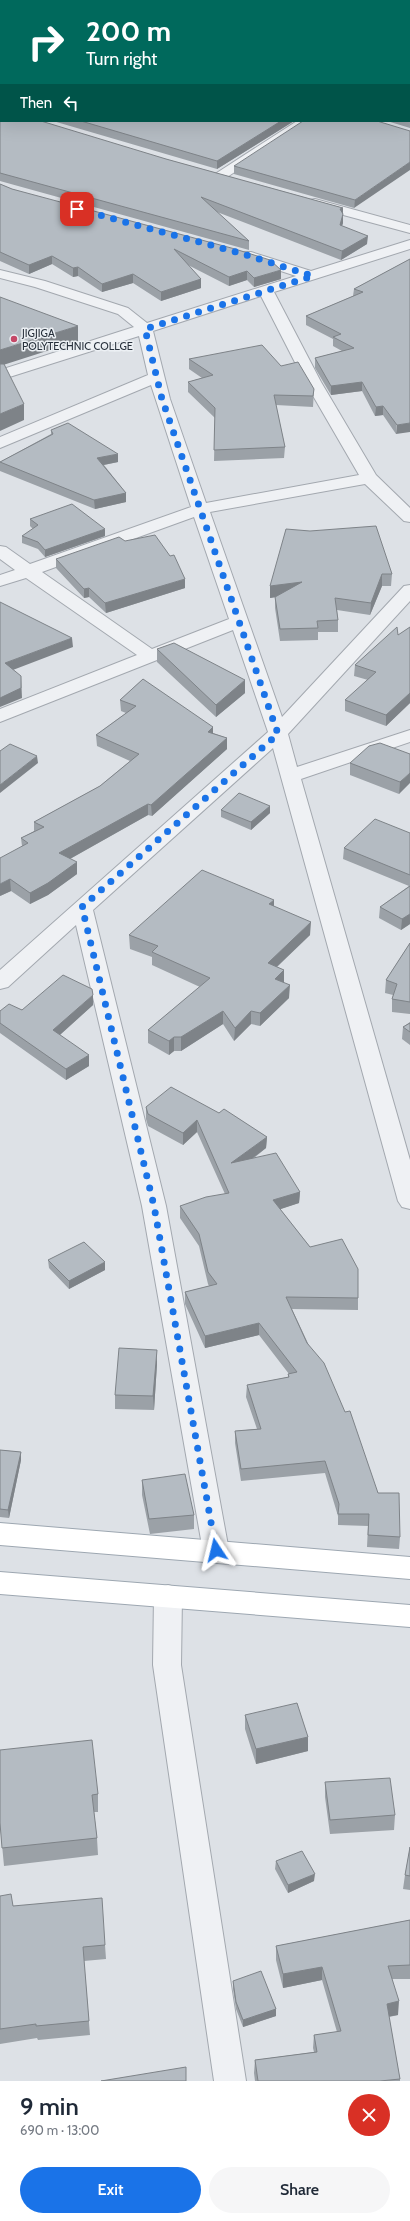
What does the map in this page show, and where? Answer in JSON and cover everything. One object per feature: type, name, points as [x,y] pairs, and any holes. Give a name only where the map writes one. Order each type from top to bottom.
[{"type":"main road","points":[[0,1534],[216,1550],[410,1568]]},
{"type":"main road","points":[[0,1583],[410,1616]]},
{"type":"street","points":[[219,176],[304,122]]},
{"type":"street","points":[[206,172],[235,180]]},
{"type":"street","points":[[303,199],[410,229]]},
{"type":"street","points":[[0,375],[410,244]]},
{"type":"street","points":[[232,251],[313,276]]},
{"type":"street","points":[[0,274],[40,284],[123,310],[145,329],[157,377],[200,509],[278,734],[410,1201]]},
{"type":"street","points":[[266,291],[313,382],[369,478],[410,517]]},
{"type":"street","points":[[0,443],[157,377]]},
{"type":"street","points":[[0,580],[200,509],[369,478]]},
{"type":"street","points":[[0,551],[30,570],[150,656]]},
{"type":"street","points":[[0,982],[82,907],[278,734],[403,610],[410,590]]},
{"type":"street","points":[[0,716],[239,621]]},
{"type":"street","points":[[289,776],[410,736]]},
{"type":"street","points":[[82,907],[154,1206],[216,1550]]},
{"type":"street","points":[[168,1596],[168,1665],[230,2081]]},
{"type":"building","points":[[0,122],[44,122],[166,159],[343,208],[340,209],[343,214],[340,225],[368,236],[342,251],[201,197],[249,241],[0,173]]},
{"type":"building","points":[[84,122],[279,122],[217,161]]},
{"type":"building","points":[[301,122],[380,122],[410,131],[410,162],[355,200],[234,166]]},
{"type":"building","points":[[0,184],[12,189],[235,249],[270,260],[281,270],[254,278],[247,271],[229,277],[174,249],[201,279],[161,292],[133,274],[102,284],[78,267],[73,268],[52,256],[29,265],[0,252]]},
{"type":"building","points":[[410,259],[410,423],[397,425],[383,406],[376,407],[362,382],[331,386],[315,358],[354,348],[333,337],[341,334],[306,316],[363,292],[354,289]]},
{"type":"building","points":[[0,297],[78,326],[0,350]]},
{"type":"building","points":[[262,345],[281,366],[298,362],[314,389],[313,396],[274,395],[285,447],[214,450],[215,408],[188,382],[213,375],[189,359]]},
{"type":"building","points":[[0,364],[4,364],[24,404],[0,414]]},
{"type":"building","points":[[68,423],[118,454],[97,458],[126,493],[94,500],[0,462],[53,434],[51,430]]},
{"type":"building","points":[[72,504],[105,529],[45,550],[38,542],[22,536],[38,525],[30,519]]},
{"type":"building","points":[[376,526],[392,574],[382,574],[371,603],[335,598],[338,620],[317,621],[318,628],[280,629],[275,597],[302,582],[270,586],[286,529],[310,531]]},
{"type":"building","points":[[155,535],[170,556],[174,555],[185,579],[105,603],[89,588],[84,589],[56,559],[119,537],[125,541]]},
{"type":"building","points":[[0,602],[72,638],[5,663],[21,676],[21,688],[0,698]]},
{"type":"building","points":[[397,627],[398,635],[410,627],[410,693],[386,715],[345,700],[376,672],[355,665]]},
{"type":"building","points":[[174,643],[245,680],[216,705],[157,649]]},
{"type":"building","points":[[143,679],[213,727],[208,732],[227,738],[151,805],[148,804],[59,853],[77,862],[48,883],[30,893],[10,879],[0,884],[0,858],[28,843],[21,838],[44,827],[34,822],[100,786],[139,754],[96,735],[136,706],[120,700]]},
{"type":"building","points":[[380,743],[410,754],[410,773],[400,782],[350,763],[369,746]]},
{"type":"building","points":[[10,744],[37,756],[0,785],[0,751]]},
{"type":"building","points":[[239,793],[270,806],[251,822],[221,810]]},
{"type":"building","points":[[375,819],[410,833],[410,875],[344,848]]},
{"type":"building","points":[[202,870],[274,900],[269,904],[311,922],[268,963],[284,970],[275,979],[290,985],[260,1013],[251,1011],[235,1028],[223,1011],[181,1037],[174,1037],[169,1041],[148,1030],[210,978],[152,952],[158,946],[129,935]]},
{"type":"building","points":[[410,886],[410,914],[402,919],[380,907]]},
{"type":"building","points":[[410,943],[410,1002],[392,999],[397,984],[386,980]]},
{"type":"building","points":[[63,975],[92,989],[93,995],[53,1030],[89,1055],[66,1069],[0,1023],[0,1011],[9,1004],[22,1010]]},
{"type":"building","points":[[410,1023],[410,1032],[403,1027]]},
{"type":"building","points":[[171,1087],[219,1113],[224,1109],[267,1137],[231,1163],[276,1153],[300,1192],[273,1200],[310,1247],[342,1239],[358,1269],[358,1298],[286,1297],[307,1343],[324,1363],[345,1412],[350,1411],[378,1493],[399,1493],[400,1537],[368,1535],[369,1514],[338,1514],[339,1504],[325,1461],[241,1469],[235,1431],[261,1429],[247,1385],[289,1377],[288,1374],[297,1372],[259,1323],[205,1336],[185,1292],[217,1284],[208,1272],[199,1234],[180,1206],[206,1197],[229,1193],[197,1120],[183,1133],[148,1114],[146,1107]]},
{"type":"building","points":[[84,1242],[105,1262],[69,1281],[48,1260]]},
{"type":"building","points":[[119,1348],[157,1350],[153,1396],[115,1395]]},
{"type":"building","points":[[0,1450],[21,1452],[8,1510],[0,1509]]},
{"type":"building","points":[[185,1474],[194,1515],[149,1519],[142,1480]]},
{"type":"building","points":[[297,1703],[308,1737],[256,1749],[245,1715]]},
{"type":"building","points":[[92,1740],[98,1794],[92,1795],[97,1838],[2,1848],[0,1823],[0,1750]]},
{"type":"building","points":[[390,1778],[395,1815],[330,1820],[325,1782]]},
{"type":"building","points":[[410,1847],[410,1876],[405,1875]]},
{"type":"building","points":[[302,1851],[315,1874],[288,1885],[276,1861]]},
{"type":"building","points":[[11,1894],[13,1906],[102,1898],[105,1945],[83,1947],[89,2021],[36,2026],[36,2024],[0,2029],[0,1896]]},
{"type":"building","points":[[410,1920],[410,1965],[388,1966],[399,2001],[387,2004],[400,2079],[380,2081],[258,2081],[255,2060],[317,2052],[314,2035],[341,2031],[322,1967],[283,1974],[276,1946]]},
{"type":"building","points":[[261,1971],[276,2009],[243,2020],[236,2002],[233,1981]]},
{"type":"building","points":[[186,2067],[186,2081],[101,2081]]},
{"type":"place","name":"JIGJIGA POLYTECHNIC COLLGE","points":[[14,339]]},
{"type":"route","points":[[77,209],[240,253],[313,276],[145,329],[162,399],[278,734],[82,907],[154,1206],[216,1550]]}]
